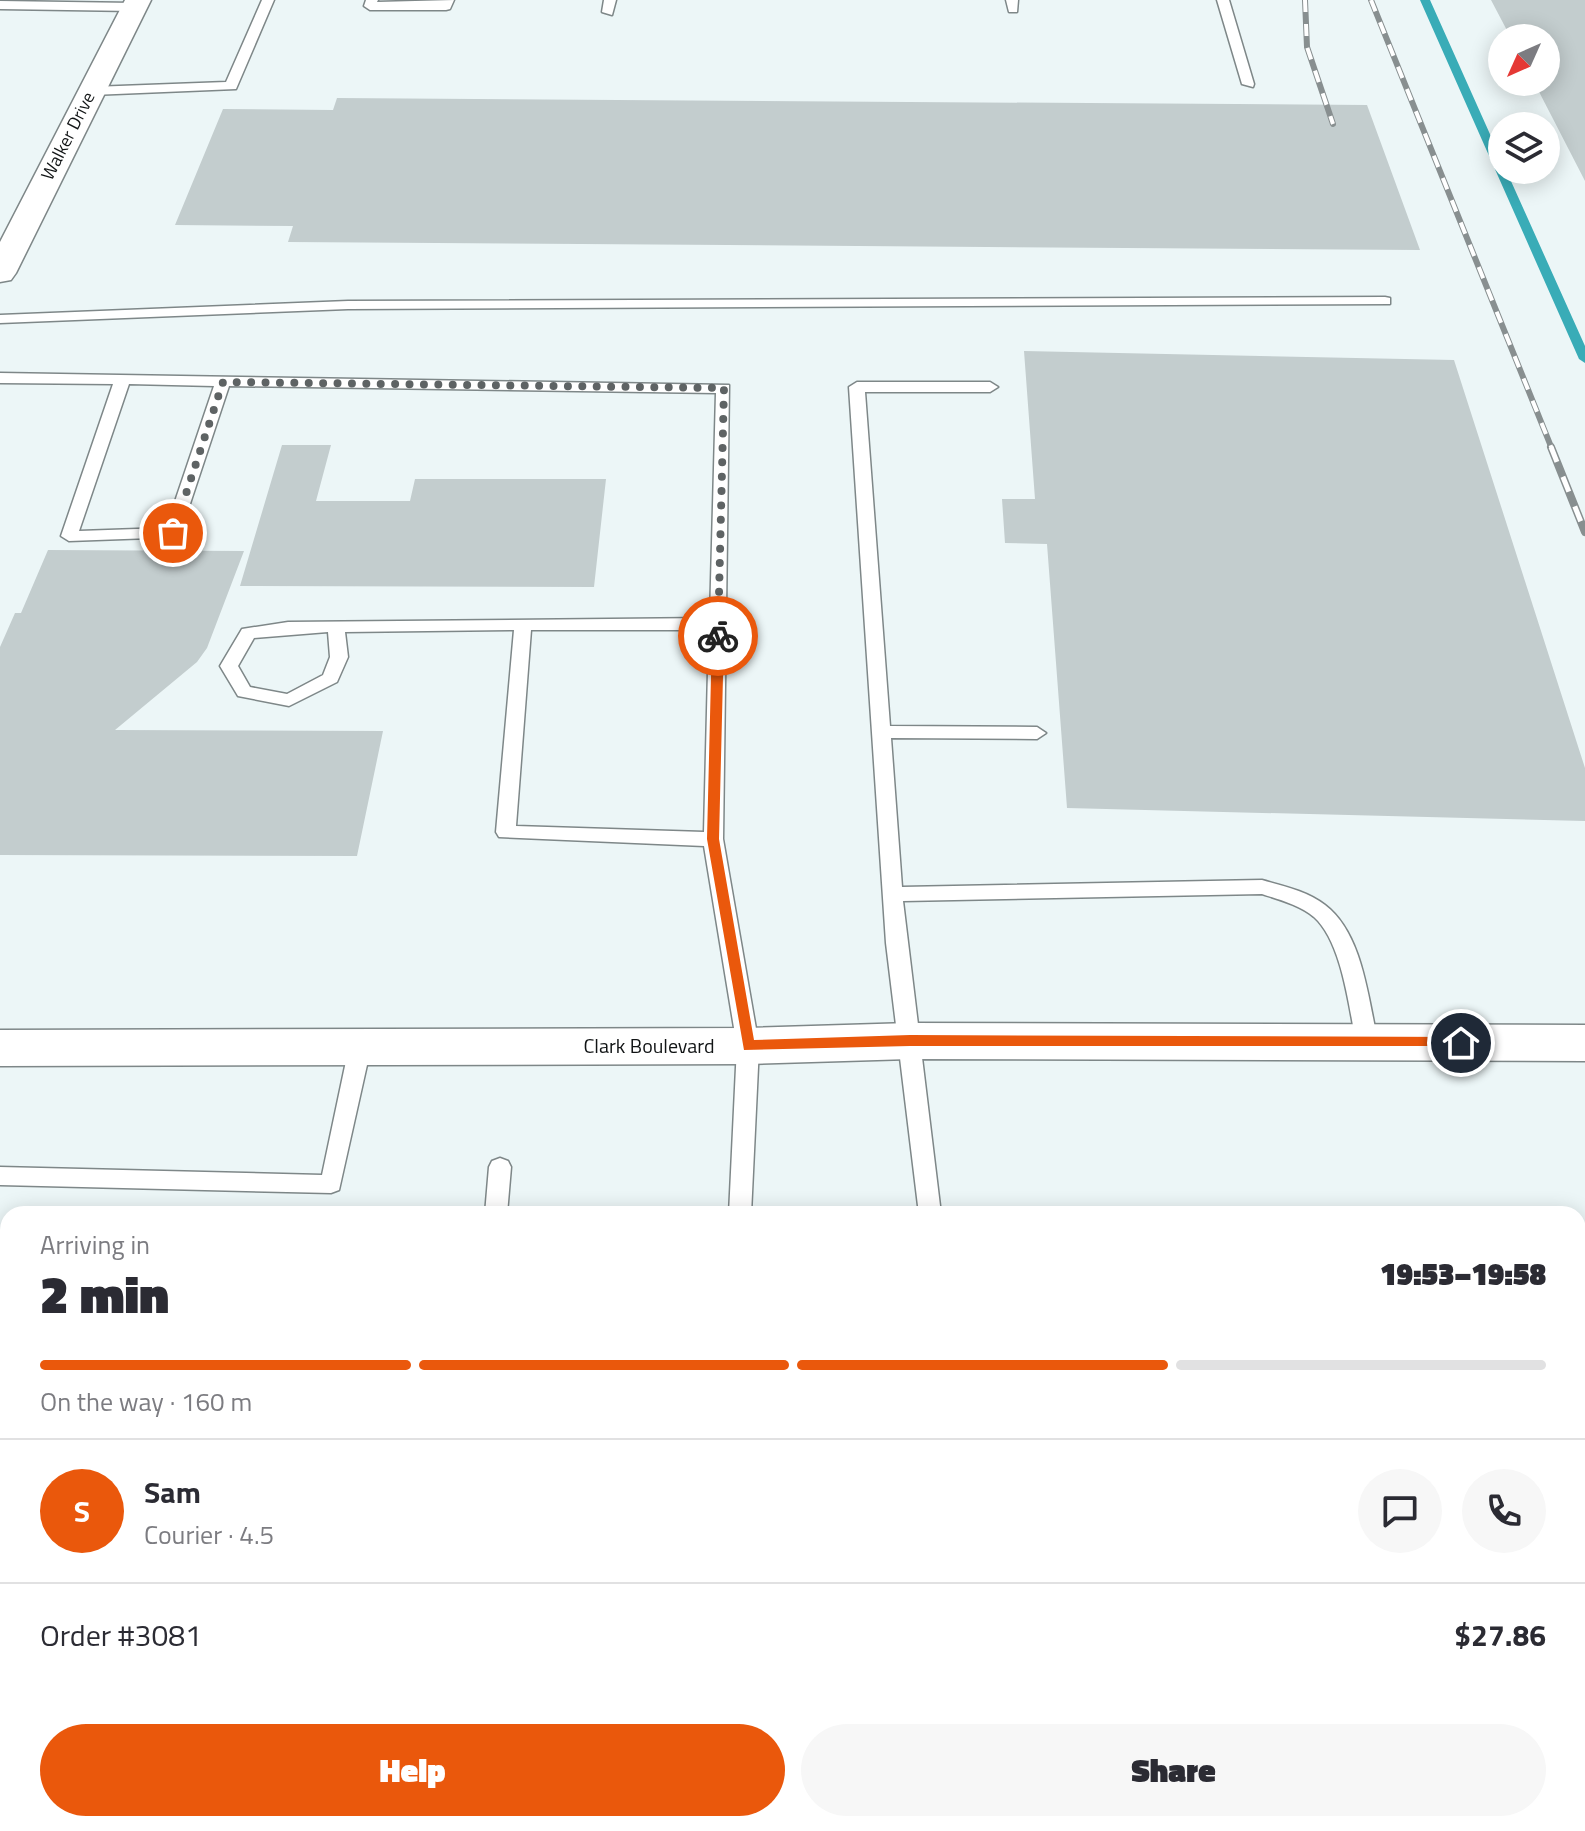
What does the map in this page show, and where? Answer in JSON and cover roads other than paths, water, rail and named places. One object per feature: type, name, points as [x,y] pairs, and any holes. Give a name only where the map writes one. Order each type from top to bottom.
[{"type":"street","name":"Walker Drive","points":[[0,273],[136,3]]},
{"type":"street","name":"Clark Boulevard","points":[[0,1048],[748,1046],[910,1041],[1585,1043]]},
{"type":"lane","points":[[92,91],[231,86],[268,0]]},
{"type":"lane","points":[[372,0],[370,6],[446,6],[448,0]]},
{"type":"lane","points":[[1223,0],[1248,84]]},
{"type":"lane","points":[[0,5],[136,3]]},
{"type":"lane","points":[[0,319],[348,305],[1385,301]]},
{"type":"lane","points":[[0,378],[724,388],[713,839],[748,1046],[740,1206]]},
{"type":"lane","points":[[122,381],[69,536],[173,533],[223,382]]},
{"type":"lane","points":[[929,1206],[893,894],[857,387],[990,387]]},
{"type":"lane","points":[[336,626],[339,657],[331,678],[289,700],[244,692],[229,666],[248,633],[336,626],[718,624]]},
{"type":"lane","points":[[523,625],[506,832],[713,839]]},
{"type":"lane","points":[[882,732],[1037,733]]},
{"type":"lane","points":[[893,894],[1262,887],[1300,898],[1326,917],[1342,946],[1367,1042]]},
{"type":"lane","points":[[0,1176],[331,1184],[360,1047]]},
{"type":"lane","points":[[497,1206],[500,1167]]},
{"type":"waterway","points":[[1425,0],[1585,359]]},
{"type":"railway","points":[[1305,0],[1307,47],[1333,124]]},
{"type":"railway","points":[[1371,0],[1552,449]]},
{"type":"railway","points":[[1551,447],[1585,532]]}]
